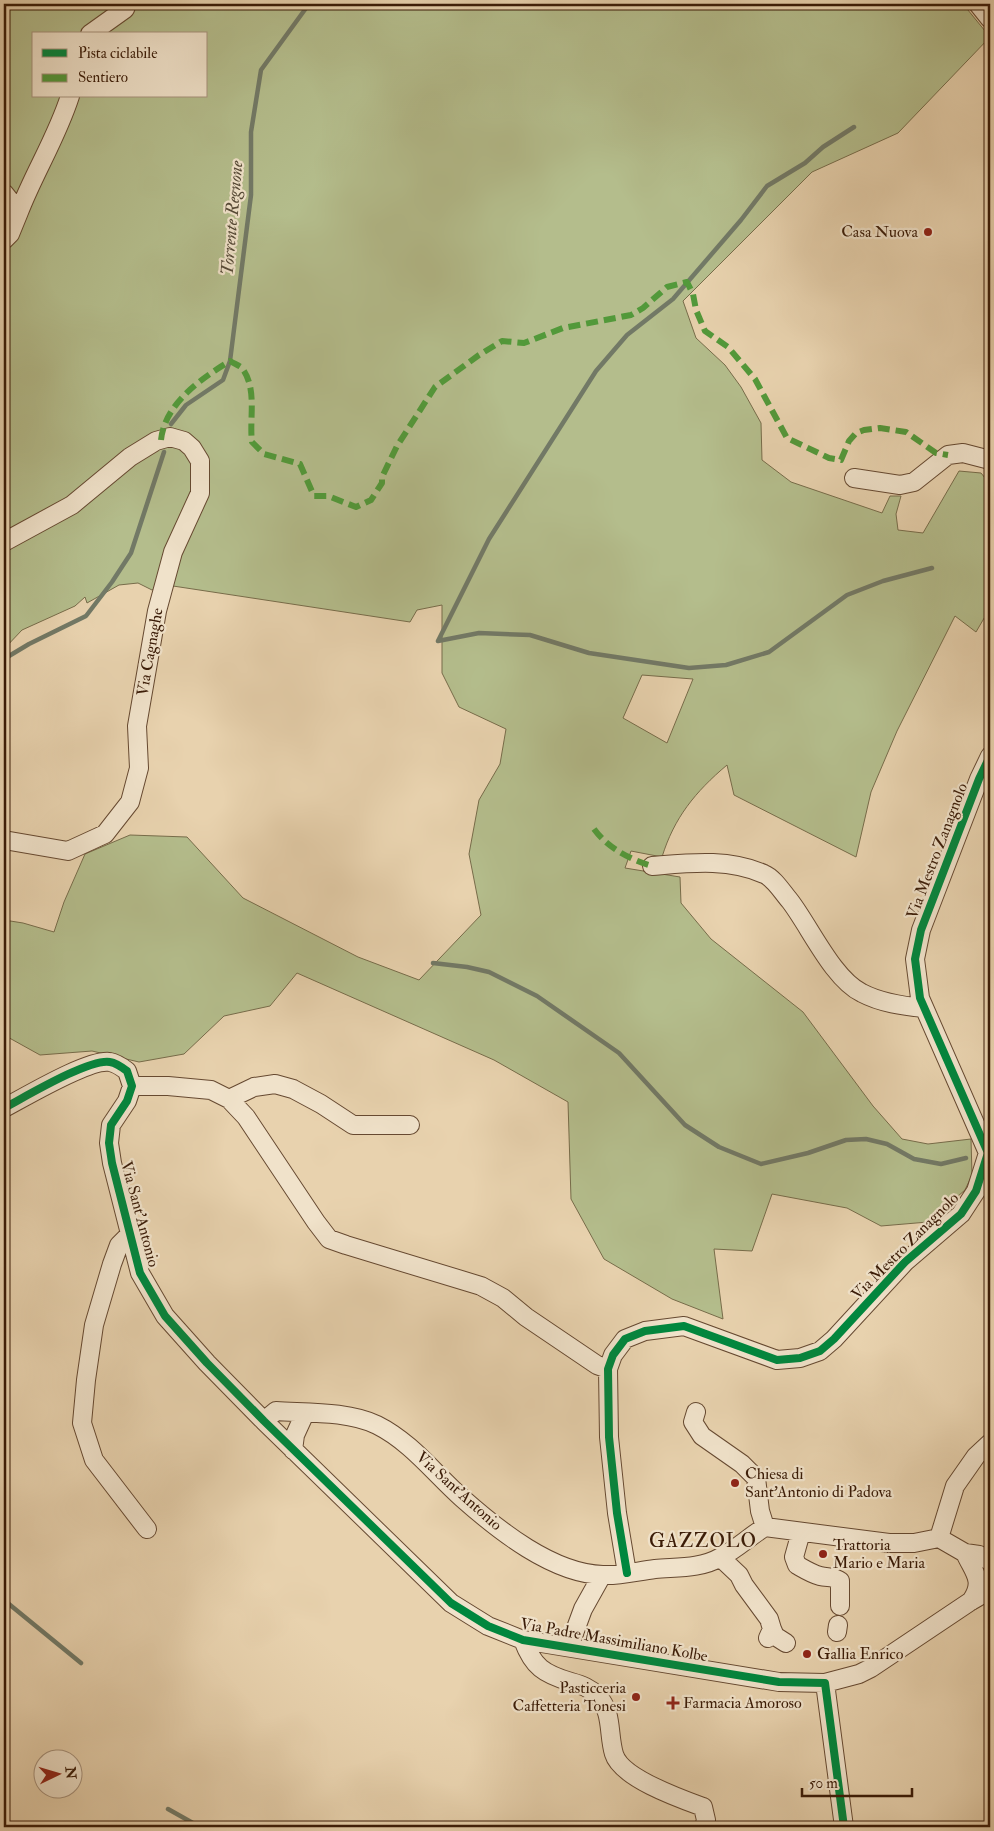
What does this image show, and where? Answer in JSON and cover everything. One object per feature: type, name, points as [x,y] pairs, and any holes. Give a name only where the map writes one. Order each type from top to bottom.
[{"type":"street","points":[[93,32],[127,4]]},
{"type":"street","points":[[978,4],[990,19]]},
{"type":"street","points":[[4,240],[10,234],[29,186],[62,122],[69,98]]},
{"type":"street","points":[[4,193],[19,212]]},
{"type":"street","name":"Via Cagnaghe","points":[[4,542],[72,505],[145,446],[156,441],[170,437],[184,441],[192,448],[200,461],[200,493],[172,552],[157,611],[137,726],[139,768],[130,802],[105,834],[68,851],[4,840]]},
{"type":"street","points":[[854,478],[900,485],[914,482],[948,455],[963,453],[990,460]]},
{"type":"street","name":"Via Mestro Zanagnolo","points":[[627,1574],[617,1513],[609,1437],[608,1369],[613,1355],[624,1339],[645,1331],[684,1326],[777,1360],[800,1358],[820,1351],[834,1339],[905,1262],[961,1214],[976,1191],[989,1153],[920,998],[915,960],[921,930],[979,779],[990,757]]},
{"type":"street","points":[[652,866],[706,862],[740,866],[766,875],[798,912],[839,975],[860,993],[898,1005],[924,1008]]},
{"type":"street","points":[[4,1108],[74,1072],[98,1062],[111,1062],[128,1071],[132,1086],[168,1086],[211,1090],[229,1099],[246,1117],[316,1222],[330,1239],[481,1286],[503,1298],[526,1317],[597,1365],[608,1369]]},
{"type":"street","points":[[229,1099],[254,1087],[275,1084],[293,1089],[321,1104],[353,1125],[410,1125]]},
{"type":"street","name":"Via Sant'Antonio","points":[[132,1086],[127,1101],[112,1126],[109,1144],[129,1234],[140,1273],[165,1316],[207,1363],[293,1450]]},
{"type":"street","name":"Via Sant'Antonio","points":[[129,1234],[119,1245],[94,1325],[82,1423],[94,1460],[146,1530]]},
{"type":"street","name":"Via Sant'Antonio","points":[[264,1421],[276,1412],[344,1416],[376,1424],[402,1440],[481,1515],[539,1555],[571,1570],[602,1575],[627,1574],[656,1569],[688,1568],[721,1558],[759,1531]]},
{"type":"street","points":[[696,1412],[693,1422],[702,1436],[742,1464],[756,1478],[760,1511],[759,1531],[798,1540],[914,1543],[939,1538],[965,1553],[979,1555],[990,1561]]},
{"type":"street","points":[[293,1450],[295,1435],[305,1413]]},
{"type":"street","points":[[939,1538],[955,1486],[976,1456],[990,1443]]},
{"type":"street","name":"Via Padre Massimiliano Kolbe","points":[[293,1450],[451,1603],[488,1626],[523,1640],[779,1682],[825,1683],[859,1674],[871,1668],[970,1601],[990,1590]]},
{"type":"street","points":[[798,1540],[794,1557],[797,1565],[822,1577],[836,1578],[840,1581],[840,1606]]},
{"type":"street","points":[[965,1553],[979,1583],[977,1592],[970,1601]]},
{"type":"street","points":[[721,1558],[739,1575],[744,1585],[769,1619],[770,1633],[786,1643]]},
{"type":"street","points":[[569,1647],[583,1609],[602,1575]]},
{"type":"street","points":[[523,1640],[529,1656],[541,1670],[561,1679],[586,1686],[599,1697],[610,1718],[614,1755],[624,1768],[657,1790],[703,1807],[706,1820],[704,1827]]},
{"type":"street","points":[[825,1683],[830,1737],[844,1827]]},
{"type":"green space","points":[[4,4],[963,4],[990,37],[898,133],[812,172],[683,301],[696,338],[725,365],[741,387],[761,423],[762,460],[791,482],[882,513],[890,496],[901,496],[896,514],[898,530],[923,533],[959,471],[981,473],[990,484],[990,608],[976,632],[955,616],[897,731],[871,792],[856,857],[734,795],[727,765],[705,785],[687,806],[673,830],[662,857],[631,851],[625,868],[680,877],[681,903],[711,939],[803,1012],[873,1106],[902,1139],[928,1144],[971,1139],[972,1175],[965,1190],[928,1222],[881,1226],[847,1208],[772,1194],[752,1251],[714,1249],[723,1319],[672,1299],[604,1259],[571,1199],[568,1102],[494,1060],[297,973],[270,1006],[224,1016],[184,1054],[139,1062],[92,1051],[40,1055],[4,1035],[4,920],[23,923],[54,932],[64,902],[85,854],[130,835],[187,837],[243,898],[358,957],[419,980],[481,915],[469,854],[479,800],[500,764],[506,729],[459,707],[442,673],[442,605],[417,610],[410,622],[173,586],[162,585],[152,590],[138,583],[119,585],[87,603],[85,597],[75,606],[22,630],[4,649]],"holes":[[[642,675],[693,679],[667,743],[623,718]]]},
{"type":"waterway","name":"Torrente Regnone","points":[[171,424],[186,405],[223,380],[230,361],[251,195],[251,132],[261,70],[309,4]]},
{"type":"waterway","points":[[438,641],[489,539],[596,371],[627,335],[673,299],[741,220],[767,186],[805,163],[823,147],[854,127]]},
{"type":"waterway","name":"Torrente Regnone","points":[[4,659],[29,644],[86,616],[131,553],[164,452]]},
{"type":"waterway","points":[[438,641],[479,633],[530,635],[589,653],[689,668],[726,665],[769,652],[847,595],[883,581],[932,568]]},
{"type":"waterway","points":[[433,963],[489,972],[537,996],[619,1053],[685,1125],[719,1147],[761,1164],[808,1153],[846,1140],[866,1139],[887,1144],[914,1159],[941,1164],[966,1158]]},
{"type":"waterway","points":[[4,1600],[81,1663]]},
{"type":"waterway","points":[[168,1809],[200,1827]]},
{"type":"marked path","points":[[161,440],[164,427],[177,403],[208,375],[230,361],[241,367],[249,384],[252,403],[252,442],[264,454],[300,464],[314,496],[328,496],[356,507],[371,500],[382,483],[382,477],[397,446],[435,387],[479,355],[502,341],[524,343],[563,328],[631,315],[643,308],[667,287],[687,282],[705,331],[728,347],[755,379],[787,438],[829,458],[841,460],[849,441],[856,433],[880,428],[906,432],[936,453],[948,455]]},
{"type":"marked path","points":[[594,829],[612,847],[635,860],[652,866]]},
{"type":"cycle path","points":[[627,1573],[617,1513],[609,1437],[608,1369],[613,1355],[625,1339],[645,1331],[684,1326],[777,1360],[800,1358],[820,1351],[834,1339],[905,1262],[961,1214],[976,1191],[988,1153],[920,998],[915,959],[921,930],[979,779],[990,756]]},
{"type":"cycle path","points":[[4,1108],[57,1079],[101,1062],[117,1064],[127,1071],[132,1086],[127,1101],[111,1125],[109,1143],[112,1163],[140,1273],[165,1316],[207,1363],[451,1603],[488,1626],[523,1640],[779,1682],[825,1683],[844,1827]]},
{"type":"place","name":"Casa Nuova","points":[[928,232]]},
{"type":"place","name":"Chiesa di Sant'Antonio di Padova","points":[[735,1483]]},
{"type":"place","name":"Trattoria Mario e Maria","points":[[823,1554]]},
{"type":"place","name":"Gallia Enrico","points":[[807,1654]]},
{"type":"place","name":"Pasticceria Caffetteria Tonesi","points":[[636,1697]]},
{"type":"place","name":"Farmacia Amoroso","points":[[673,1703]]},
{"type":"district","name":"GAZZOLO","points":[[703,1541]]}]
